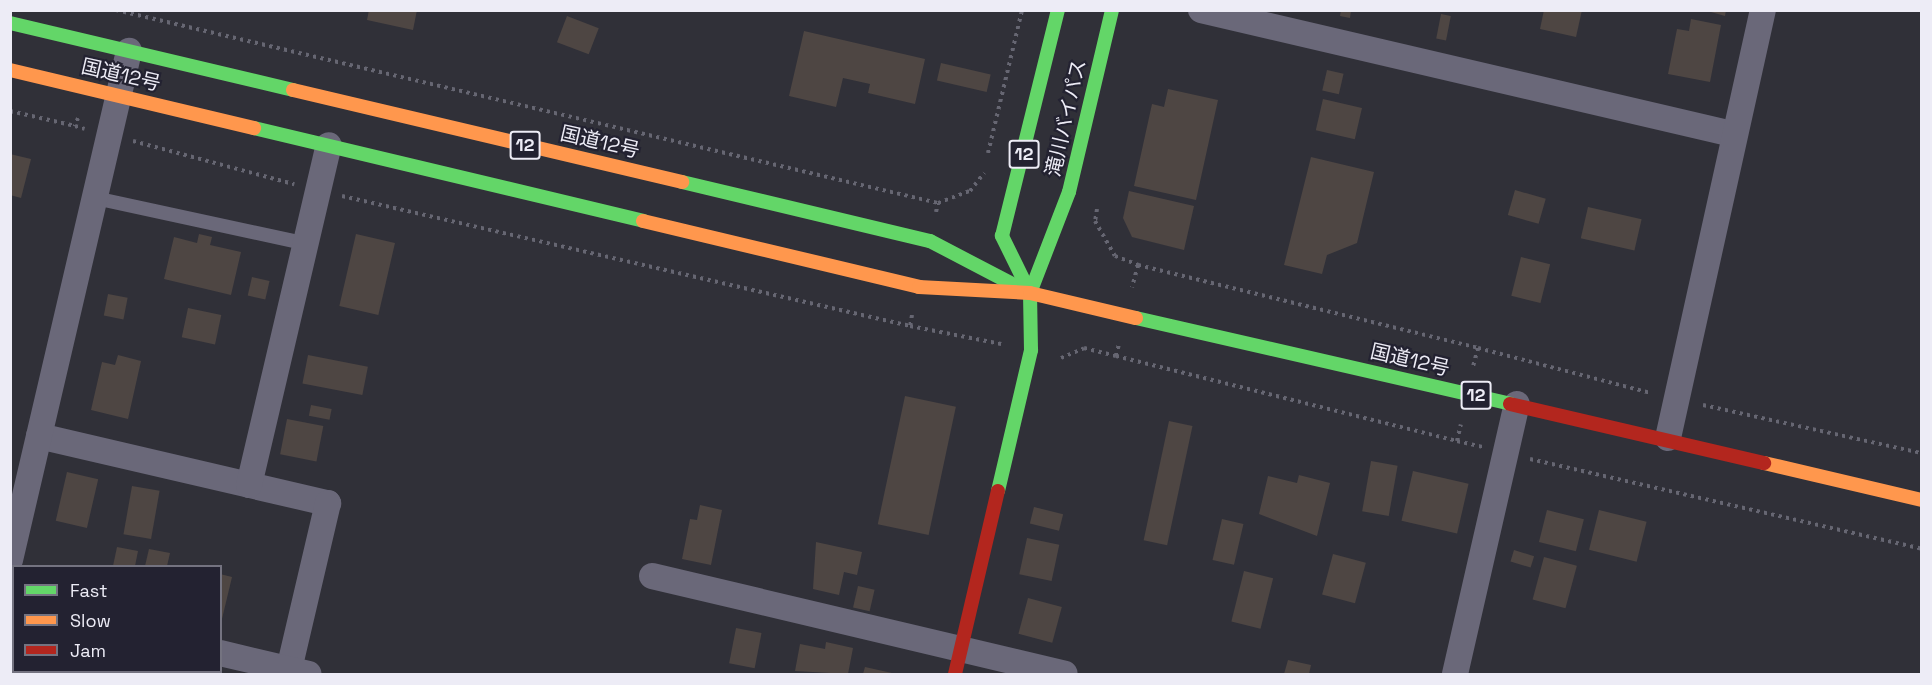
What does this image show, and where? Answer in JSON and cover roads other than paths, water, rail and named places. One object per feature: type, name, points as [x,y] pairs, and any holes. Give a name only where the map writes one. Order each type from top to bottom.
[{"type":"main road","name":"滝川バイパス","points":[[1030,293],[1002,236],[1058,10]]},
{"type":"main road","name":"滝川バイパス","points":[[1030,293],[1069,192],[1112,10]]},
{"type":"main road","name":"国道12号","points":[[10,23],[930,241],[1030,293]]},
{"type":"main road","name":"国道12号","points":[[10,70],[919,287],[1030,293],[1668,438],[1922,500]]},
{"type":"main road","points":[[955,675],[1031,350],[1030,293]]},
{"type":"street","points":[[1201,10],[1732,134]]},
{"type":"street","points":[[1668,438],[1732,134],[1763,10]]},
{"type":"street","points":[[10,560],[129,51]]},
{"type":"street","points":[[249,485],[329,145]]},
{"type":"street","points":[[1455,675],[1517,404]]},
{"type":"street","points":[[39,436],[328,503],[298,673],[222,654]]},
{"type":"street","points":[[652,576],[1065,675]]},
{"type":"lane","points":[[95,198],[307,244]]}]
